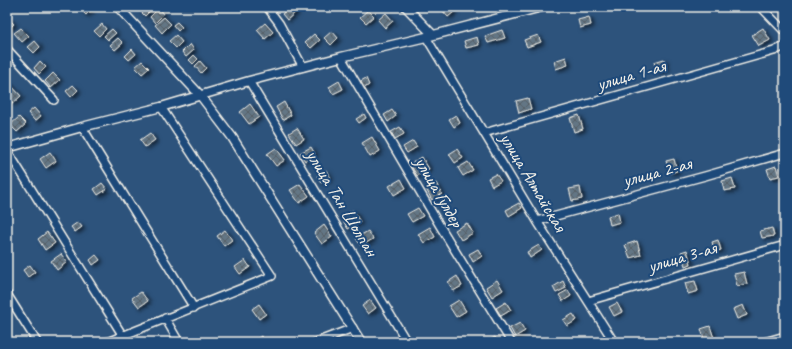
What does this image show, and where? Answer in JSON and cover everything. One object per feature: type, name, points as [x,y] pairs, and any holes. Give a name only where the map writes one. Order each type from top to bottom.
[{"type":"street","points":[[118,7],[200,95],[232,137],[361,342]]},
{"type":"street","points":[[267,7],[279,23],[303,67]]},
{"type":"street","points":[[406,7],[429,36]]},
{"type":"street","points":[[123,336],[7,149],[82,127],[161,107],[249,81],[429,36],[532,8],[542,7]]},
{"type":"street","points":[[761,7],[785,32]]},
{"type":"street","name":"улица Алтайская","points":[[429,36],[484,133],[537,221],[614,342]]},
{"type":"street","name":"улица 1-ая","points":[[484,133],[774,51],[785,46]]},
{"type":"street","points":[[7,50],[54,100]]},
{"type":"street","name":"улица Гулдер","points":[[341,57],[440,226],[511,342]]},
{"type":"street","name":"улица Тан Шолпан","points":[[249,81],[407,342]]},
{"type":"street","points":[[107,342],[272,276],[161,107]]},
{"type":"street","points":[[82,127],[194,308]]},
{"type":"street","name":"улица 2-ая","points":[[537,221],[705,176],[785,152]]},
{"type":"street","name":"улица 3-ая","points":[[588,301],[785,245]]},
{"type":"street","points":[[7,294],[37,342]]},
{"type":"street","points":[[165,318],[179,342]]},
{"type":"street","points":[[316,342],[353,328]]},
{"type":"street","points":[[764,342],[785,336]]},
{"type":"building","points":[[84,7],[90,7],[92,9],[86,15],[81,10]]},
{"type":"building","points":[[140,7],[150,7],[152,9],[145,16],[138,9]]},
{"type":"building","points":[[292,7],[296,12],[287,20],[282,14]]},
{"type":"building","points":[[446,7],[450,7],[454,12],[448,17],[442,10]]},
{"type":"building","points":[[159,8],[164,14],[155,23],[150,17]]},
{"type":"building","points":[[368,10],[374,16],[366,23],[360,17]]},
{"type":"building","points":[[386,13],[393,21],[385,28],[378,20]]},
{"type":"building","points":[[7,17],[14,24],[7,31]]},
{"type":"building","points":[[164,17],[171,24],[162,33],[155,25]]},
{"type":"building","points":[[589,17],[591,25],[580,28],[578,20]]},
{"type":"building","points":[[177,22],[182,27],[178,31],[173,25]]},
{"type":"building","points":[[265,23],[273,32],[265,39],[257,30]]},
{"type":"building","points":[[102,24],[106,29],[99,36],[94,31]]},
{"type":"building","points":[[21,28],[29,36],[22,42],[14,33]]},
{"type":"building","points":[[763,28],[770,40],[759,46],[752,35]]},
{"type":"building","points":[[112,29],[116,33],[108,40],[104,36]]},
{"type":"building","points":[[502,30],[505,38],[488,43],[485,36]]},
{"type":"building","points":[[332,31],[338,38],[331,45],[324,38]]},
{"type":"building","points":[[314,34],[320,40],[311,48],[305,42]]},
{"type":"building","points":[[176,35],[182,42],[176,48],[169,41]]},
{"type":"building","points":[[538,35],[541,42],[527,47],[524,40]]},
{"type":"building","points":[[477,37],[479,45],[466,48],[464,41]]},
{"type":"building","points":[[118,38],[123,43],[115,50],[110,45]]},
{"type":"building","points":[[35,41],[40,47],[34,53],[28,47]]},
{"type":"building","points":[[190,44],[194,50],[186,57],[182,52]]},
{"type":"building","points":[[132,49],[136,54],[129,60],[125,56]]},
{"type":"building","points":[[194,55],[198,59],[193,64],[189,60]]},
{"type":"building","points":[[566,57],[568,65],[556,69],[554,61]]},
{"type":"building","points":[[664,59],[666,69],[657,72],[654,62]]},
{"type":"building","points":[[40,61],[46,67],[39,74],[34,68]]},
{"type":"building","points":[[142,61],[149,68],[142,74],[135,67]]},
{"type":"building","points":[[200,61],[206,68],[201,73],[195,66]]},
{"type":"building","points":[[53,73],[60,80],[51,88],[45,81]]},
{"type":"building","points":[[366,78],[369,85],[363,89],[359,82]]},
{"type":"building","points":[[339,81],[343,89],[333,94],[329,87]]},
{"type":"building","points":[[9,83],[21,96],[12,104],[7,98],[7,85]]},
{"type":"building","points":[[73,85],[78,90],[71,97],[66,91]]},
{"type":"building","points":[[528,98],[531,109],[519,113],[516,101]]},
{"type":"building","points":[[284,102],[291,115],[283,120],[276,107]]},
{"type":"building","points":[[250,104],[259,117],[249,124],[240,112]]},
{"type":"building","points":[[34,108],[41,116],[35,121],[28,113]]},
{"type":"building","points":[[392,110],[396,116],[388,122],[384,115]]},
{"type":"building","points":[[364,114],[366,118],[359,123],[356,119]]},
{"type":"building","points":[[456,115],[460,123],[454,127],[449,119]]},
{"type":"building","points":[[579,115],[583,129],[574,132],[570,118]]},
{"type":"building","points":[[19,117],[26,124],[17,132],[10,125]]},
{"type":"building","points":[[400,127],[404,134],[395,139],[391,132]]},
{"type":"building","points":[[297,128],[304,139],[296,144],[289,133]]},
{"type":"building","points":[[150,133],[155,140],[145,147],[140,140]]},
{"type":"building","points":[[372,137],[380,151],[370,157],[362,143]]},
{"type":"building","points":[[413,141],[417,147],[407,153],[403,147]]},
{"type":"building","points":[[311,147],[315,154],[305,161],[300,153]]},
{"type":"building","points":[[276,148],[285,160],[276,166],[267,154]]},
{"type":"building","points":[[457,149],[463,158],[455,163],[449,154]]},
{"type":"building","points":[[50,152],[56,161],[46,168],[40,159]]},
{"type":"building","points":[[422,157],[429,169],[417,176],[410,164]]},
{"type":"building","points":[[674,159],[677,171],[670,173],[666,161]]},
{"type":"building","points":[[468,162],[473,170],[463,176],[458,168]]},
{"type":"building","points":[[776,166],[779,176],[770,178],[767,169]]},
{"type":"building","points":[[326,170],[330,178],[321,183],[317,176]]},
{"type":"building","points":[[496,174],[501,181],[492,186],[488,178]]},
{"type":"building","points":[[732,178],[735,189],[724,191],[722,181]]},
{"type":"building","points":[[401,179],[406,188],[394,195],[389,186]]},
{"type":"building","points":[[102,183],[107,189],[98,195],[94,189]]},
{"type":"building","points":[[436,183],[442,194],[432,200],[426,189]]},
{"type":"building","points":[[300,184],[309,196],[299,203],[290,190]]},
{"type":"building","points":[[580,187],[582,199],[572,201],[569,189]]},
{"type":"building","points":[[519,203],[522,208],[509,216],[506,210]]},
{"type":"building","points":[[418,208],[423,216],[412,222],[407,214]]},
{"type":"building","points":[[353,210],[360,222],[348,229],[341,217]]},
{"type":"building","points":[[618,213],[620,222],[610,225],[608,216]]},
{"type":"building","points":[[78,222],[82,227],[75,232],[71,227]]},
{"type":"building","points":[[467,223],[473,233],[461,240],[455,230]]},
{"type":"building","points":[[324,225],[332,237],[322,244],[314,233]]},
{"type":"building","points":[[430,227],[435,237],[424,243],[418,234]]},
{"type":"building","points":[[772,228],[774,236],[762,238],[760,231]]},
{"type":"building","points":[[225,230],[232,240],[224,246],[217,236]]},
{"type":"building","points":[[368,231],[373,239],[361,246],[356,238]]},
{"type":"building","points":[[47,232],[55,243],[45,250],[38,239]]},
{"type":"building","points":[[718,240],[721,250],[715,252],[712,242]]},
{"type":"building","points":[[637,241],[641,255],[630,258],[625,245]]},
{"type":"building","points":[[539,245],[542,250],[530,258],[527,252]]},
{"type":"building","points":[[478,249],[482,256],[473,262],[469,254]]},
{"type":"building","points":[[687,250],[691,264],[685,266],[681,252]]},
{"type":"building","points":[[61,254],[67,262],[57,270],[51,261]]},
{"type":"building","points":[[96,255],[100,260],[93,265],[90,260]]},
{"type":"building","points":[[245,260],[250,267],[240,274],[235,267]]},
{"type":"building","points":[[30,265],[35,272],[28,277],[23,270]]},
{"type":"building","points":[[744,272],[747,284],[737,286],[734,274]]},
{"type":"building","points":[[457,276],[462,286],[453,291],[448,282]]},
{"type":"building","points":[[497,280],[503,290],[492,297],[486,287]]},
{"type":"building","points":[[563,281],[566,288],[556,293],[553,287]]},
{"type":"building","points":[[695,281],[698,291],[688,294],[685,283]]},
{"type":"building","points":[[568,290],[571,296],[563,301],[559,295]]},
{"type":"building","points":[[141,292],[148,301],[139,307],[132,298]]},
{"type":"building","points":[[370,300],[376,308],[368,314],[362,306]]},
{"type":"building","points":[[459,300],[466,311],[456,317],[449,306]]},
{"type":"building","points":[[506,302],[511,310],[501,316],[496,308]]},
{"type":"building","points":[[617,303],[622,312],[614,316],[609,307]]},
{"type":"building","points":[[259,304],[266,314],[259,319],[252,309]]},
{"type":"building","points":[[743,305],[747,315],[737,319],[733,309]]},
{"type":"building","points":[[573,314],[577,320],[567,326],[563,320]]},
{"type":"building","points":[[520,323],[525,331],[515,337],[510,328]]},
{"type":"building","points":[[710,326],[714,338],[705,342],[701,329]]},
{"type":"building","points":[[261,336],[266,342],[253,342]]},
{"type":"building","points":[[495,337],[498,342],[486,342]]}]
